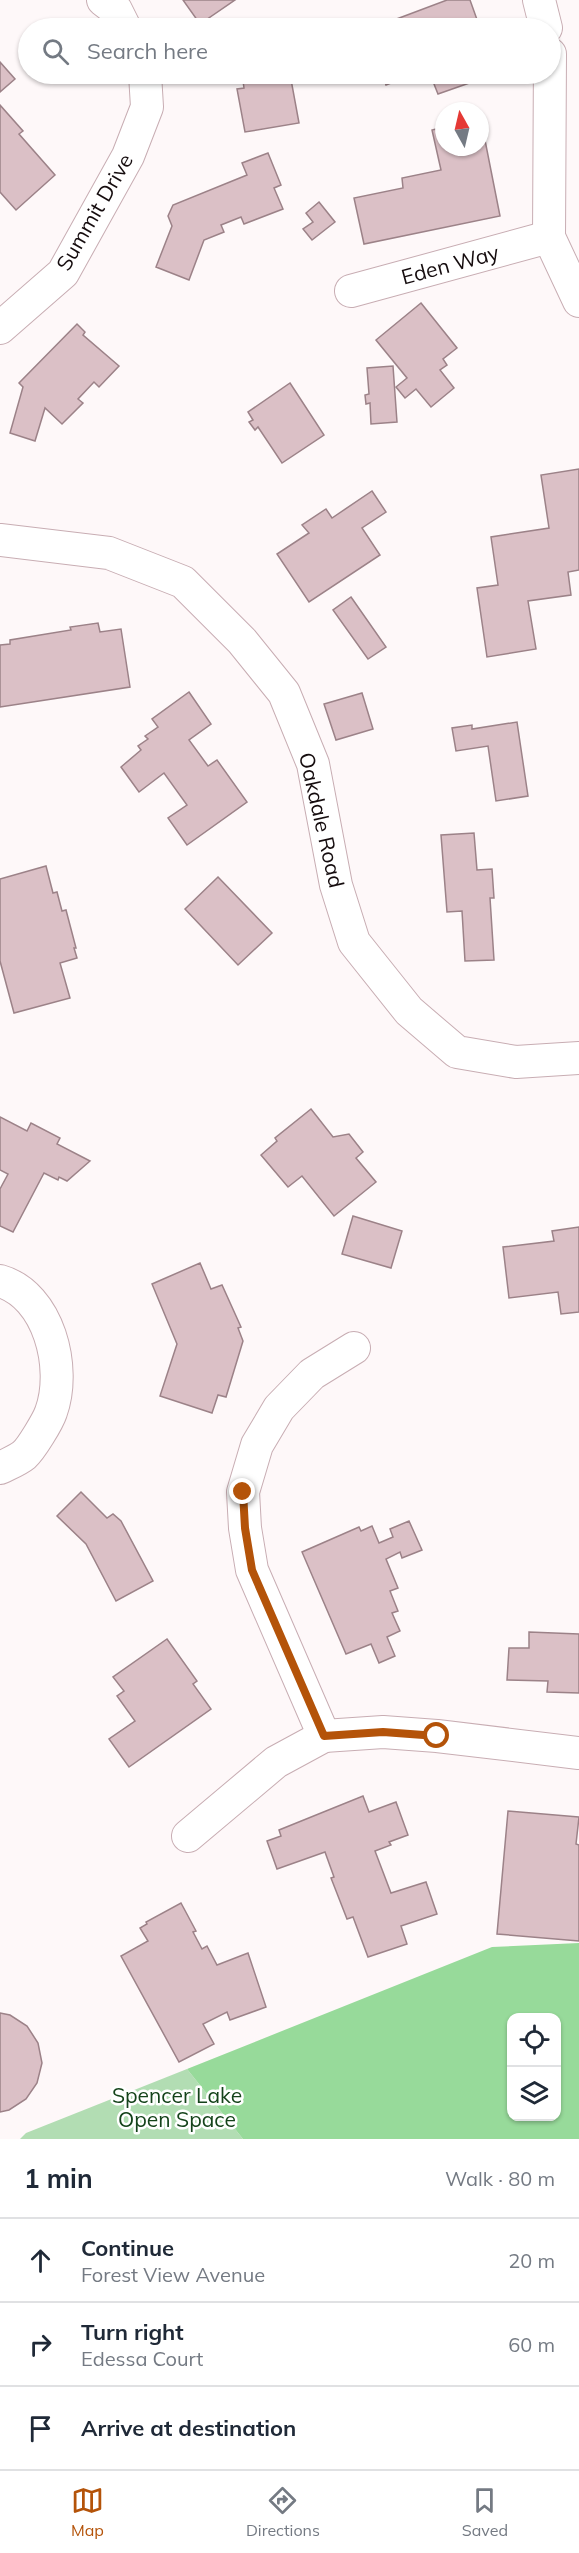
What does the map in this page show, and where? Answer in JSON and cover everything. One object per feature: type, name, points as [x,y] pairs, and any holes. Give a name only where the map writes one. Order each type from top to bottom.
[{"type":"street","points":[[103,0],[116,10],[120,18]]},
{"type":"street","points":[[539,0],[544,18]]},
{"type":"street","name":"Summit Drive","points":[[0,328],[63,273],[128,156],[147,107],[146,84]]},
{"type":"street","points":[[550,84],[549,237],[579,300]]},
{"type":"street","name":"Eden Way","points":[[351,291],[549,237]]},
{"type":"street","name":"Oakdale Road","points":[[0,540],[109,553],[183,582],[242,641],[284,693],[313,764],[336,885],[354,942],[409,1011],[457,1052],[516,1062],[579,1058]]},
{"type":"street","points":[[0,1281],[11,1284],[43,1315],[58,1369],[51,1413],[25,1454],[0,1468]]},
{"type":"street","points":[[324,1736],[252,1570],[245,1528],[243,1492],[257,1445],[279,1408],[312,1374],[354,1348]]},
{"type":"street","points":[[188,1836],[276,1762],[324,1736],[383,1732],[579,1753]]},
{"type":"green space","points":[[579,1943],[579,2139],[243,2139],[187,2069],[492,1947]]},
{"type":"green space","name":"Spencer Lake Open Space","points":[[187,2069],[243,2139],[20,2139],[26,2133]]},
{"type":"building","points":[[183,0],[235,0],[209,18],[196,18]]},
{"type":"building","points":[[447,0],[470,0],[476,18],[399,18]]},
{"type":"building","points":[[0,62],[15,79],[0,92]]},
{"type":"building","points":[[243,84],[292,84],[299,123],[245,132],[237,89],[244,88]]},
{"type":"building","points":[[434,84],[466,84],[438,94]]},
{"type":"building","points":[[0,105],[23,131],[19,134],[55,175],[16,210],[0,192]]},
{"type":"building","points":[[268,153],[281,185],[274,188],[283,209],[244,224],[241,217],[221,225],[224,232],[204,240],[189,280],[156,267],[172,226],[168,216],[173,205],[247,175],[242,163]]},
{"type":"building","points":[[438,156],[488,156],[500,216],[364,244],[354,198],[403,188],[402,178],[441,170]]},
{"type":"building","points":[[319,202],[335,222],[312,240],[303,229],[313,222],[306,213]]},
{"type":"building","points":[[421,303],[457,348],[443,359],[447,365],[440,370],[454,388],[431,407],[416,389],[405,398],[396,387],[407,378],[376,340]]},
{"type":"building","points":[[77,324],[85,332],[83,335],[119,366],[99,387],[94,382],[78,399],[83,403],[62,424],[45,408],[35,441],[10,433],[23,387],[19,383]]},
{"type":"building","points":[[393,366],[397,422],[371,424],[370,403],[366,404],[365,395],[369,394],[367,368]]},
{"type":"building","points":[[290,383],[324,435],[282,463],[258,427],[255,430],[249,422],[253,420],[248,412]]},
{"type":"building","points":[[579,469],[579,570],[568,572],[571,595],[528,601],[536,649],[487,657],[477,588],[498,585],[491,537],[549,528],[541,475]]},
{"type":"building","points":[[372,491],[386,512],[362,528],[380,555],[309,602],[277,554],[309,533],[302,525],[326,509],[332,518]]},
{"type":"building","points":[[351,597],[386,647],[368,659],[333,610]]},
{"type":"building","points":[[98,623],[100,632],[121,629],[130,687],[0,707],[0,645],[10,644],[10,640]]},
{"type":"building","points":[[189,692],[211,724],[189,740],[208,766],[217,760],[247,802],[187,845],[168,818],[187,805],[164,773],[139,792],[121,767],[141,750],[138,746],[148,739],[145,736],[158,727],[152,719]]},
{"type":"building","points":[[362,693],[373,729],[336,740],[324,704]]},
{"type":"building","points":[[517,722],[528,796],[496,801],[488,746],[456,751],[452,728],[472,725],[472,729]]},
{"type":"building","points":[[474,833],[477,870],[492,869],[494,898],[490,898],[494,960],[465,961],[462,911],[447,912],[441,835]]},
{"type":"building","points":[[46,866],[53,893],[57,892],[62,911],[66,910],[76,948],[74,948],[77,958],[60,963],[70,998],[14,1013],[0,961],[0,879]]},
{"type":"building","points":[[218,877],[272,933],[238,965],[185,909]]},
{"type":"building","points":[[311,1109],[333,1137],[349,1134],[363,1152],[356,1158],[376,1182],[334,1216],[302,1176],[288,1187],[261,1155],[277,1141],[275,1138]]},
{"type":"building","points":[[0,1117],[27,1131],[31,1123],[60,1138],[57,1144],[90,1161],[67,1181],[59,1177],[58,1180],[44,1173],[13,1232],[0,1226],[0,1189],[8,1174],[0,1170]]},
{"type":"building","points":[[353,1216],[402,1231],[391,1268],[342,1254]]},
{"type":"building","points":[[579,1227],[579,1312],[561,1314],[558,1292],[509,1298],[503,1247],[554,1241],[552,1231]]},
{"type":"building","points":[[200,1263],[211,1289],[222,1285],[241,1327],[238,1328],[243,1341],[226,1397],[218,1395],[212,1413],[160,1396],[177,1344],[152,1284]]},
{"type":"building","points":[[81,1492],[107,1518],[113,1514],[121,1521],[153,1581],[116,1601],[86,1544],[57,1516]]},
{"type":"building","points":[[409,1521],[422,1550],[402,1558],[400,1552],[386,1559],[398,1588],[390,1591],[398,1611],[392,1613],[400,1631],[387,1637],[395,1656],[379,1663],[371,1644],[346,1654],[302,1552],[359,1527],[361,1531],[372,1526],[379,1543],[393,1537],[390,1529]]},
{"type":"building","points":[[529,1632],[579,1634],[579,1693],[547,1692],[548,1681],[507,1680],[509,1648],[529,1648]]},
{"type":"building","points":[[167,1639],[197,1681],[193,1684],[211,1709],[129,1767],[109,1739],[135,1721],[117,1696],[124,1691],[113,1677]]},
{"type":"building","points":[[363,1796],[369,1812],[396,1802],[408,1835],[389,1842],[391,1845],[375,1851],[391,1893],[426,1882],[437,1914],[401,1926],[407,1944],[368,1957],[353,1917],[347,1919],[331,1878],[334,1877],[325,1852],[277,1869],[267,1841],[281,1836],[279,1830]]},
{"type":"building","points":[[508,1811],[579,1817],[576,1844],[579,1845],[579,1941],[497,1934]]},
{"type":"building","points":[[181,1903],[196,1931],[193,1932],[202,1949],[207,1946],[217,1965],[248,1953],[266,2007],[230,2020],[227,2012],[203,2024],[214,2044],[179,2062],[121,1956],[148,1941],[140,1928],[147,1924],[146,1922]]},
{"type":"building","points":[[0,2013],[10,2015],[27,2026],[38,2043],[42,2063],[37,2083],[26,2099],[9,2110],[0,2112]]},
{"type":"route","points":[[243,1492],[245,1528],[252,1570],[324,1736],[383,1732],[437,1736]]}]
